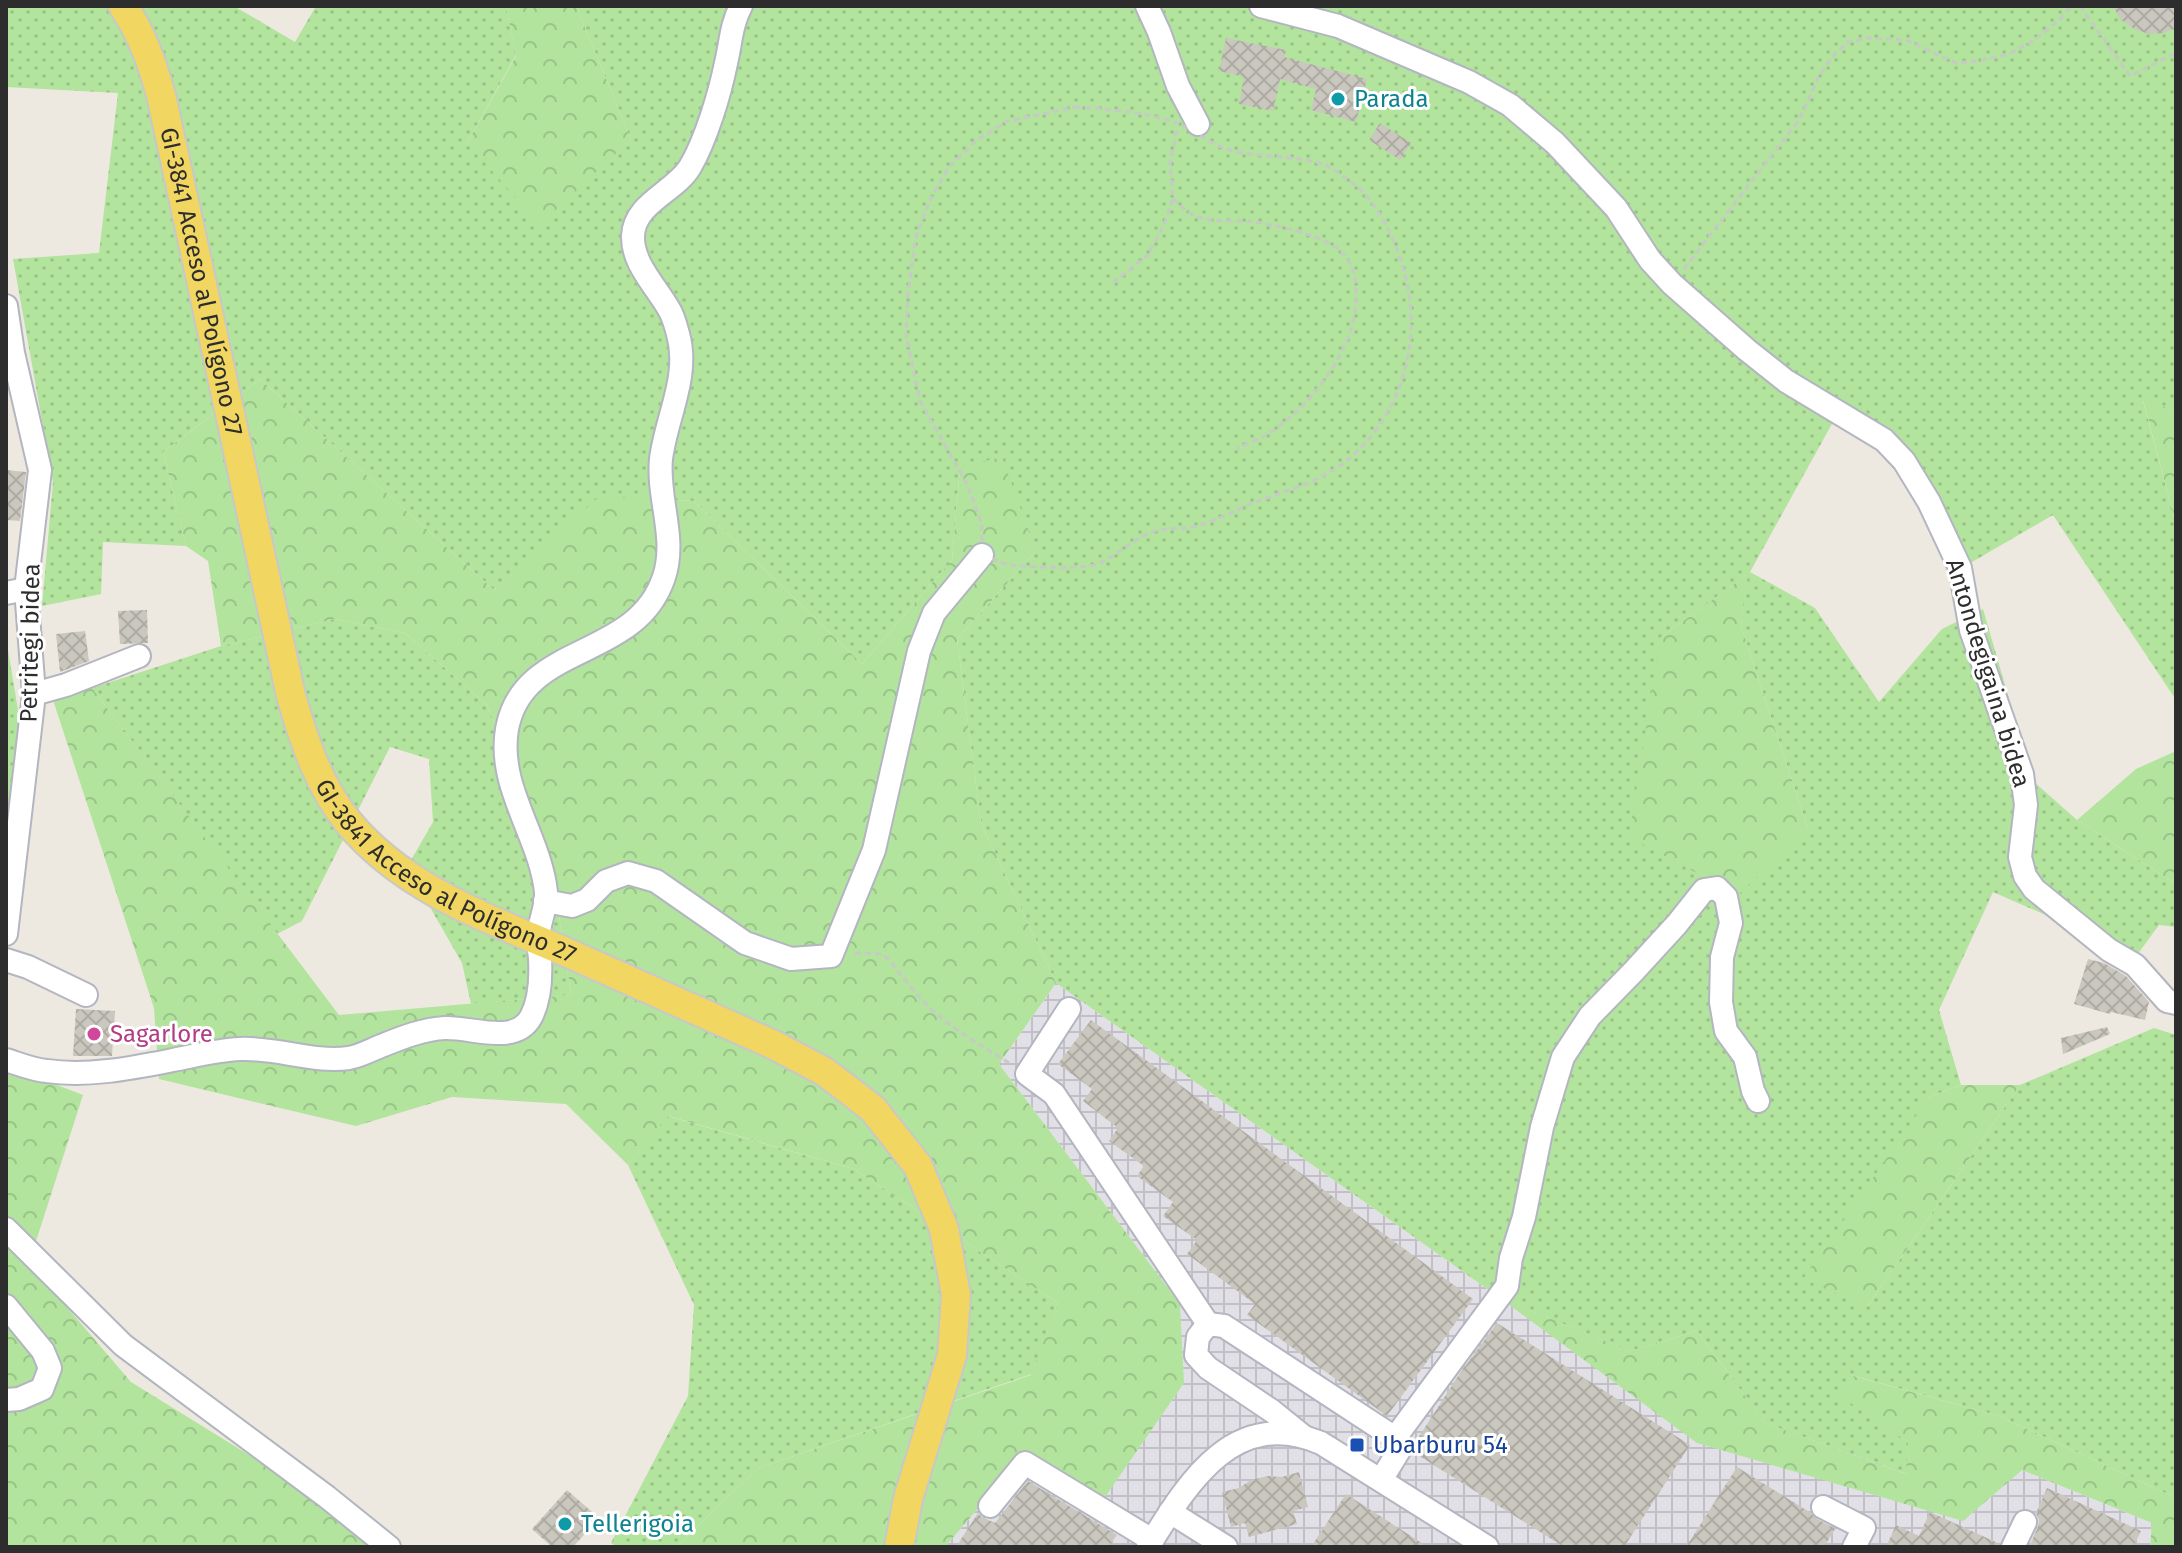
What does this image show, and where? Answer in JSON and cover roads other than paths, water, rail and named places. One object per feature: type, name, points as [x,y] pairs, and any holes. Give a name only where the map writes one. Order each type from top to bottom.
[{"type":"main road","name":"GI-3841 Acceso al Polígono 27","points":[[123,6],[138,29],[161,95],[291,696],[305,744],[325,788],[348,822],[395,868],[448,900],[774,1045],[825,1072],[873,1109],[918,1166],[944,1229],[956,1295],[952,1355],[908,1499],[899,1547]]},
{"type":"street","points":[[6,1060],[42,1071],[72,1073],[137,1067],[241,1049],[327,1059],[352,1058],[408,1035],[443,1028],[500,1034],[517,1032],[530,1019],[539,996],[541,956],[537,940],[546,892],[535,847],[506,766],[507,730],[517,699],[536,677],[567,658],[599,645],[631,624],[653,602],[665,574],[669,543],[662,500],[661,460],[681,366],[680,340],[671,313],[641,265],[632,242],[634,221],[680,180],[692,165],[716,106],[732,24],[741,6]]},
{"type":"street","points":[[1147,6],[1178,86],[1188,123]]},
{"type":"street","name":"Antondegigaina bidea","points":[[1261,6],[1338,26],[1469,82],[1510,105],[1555,143],[1616,208],[1650,260],[1672,284],[1786,381],[1884,440],[1904,461],[1929,502],[1960,568],[1971,630],[2022,774],[2026,805],[2020,857],[2025,876],[2034,889],[2109,950],[2135,965],[2167,1001],[2176,1003]]},
{"type":"street","name":"Petritegi bidea","points":[[6,306],[13,353],[40,470],[16,591],[34,694],[6,934]]},
{"type":"street","points":[[545,901],[572,906],[587,900],[606,881],[628,873],[656,881],[745,943],[791,959],[831,956],[874,850],[919,651],[934,613],[982,555]]},
{"type":"street","points":[[34,694],[66,685],[139,656]]},
{"type":"street","points":[[1395,1438],[1507,1286],[1542,1127],[1563,1057],[1590,1016],[1668,934],[1704,890],[1717,888],[1726,897],[1731,923],[1722,957],[1721,1002],[1726,1031],[1745,1057],[1758,1101]]},
{"type":"street","points":[[6,960],[28,967],[86,995]]},
{"type":"street","points":[[1069,1009],[1027,1074],[1054,1094],[1208,1324],[1224,1326],[1395,1438],[1400,1449],[1381,1480]]},
{"type":"street","points":[[6,1229],[123,1345],[315,1487],[389,1547]]},
{"type":"street","points":[[6,1306],[43,1351],[50,1368],[42,1389],[19,1399],[6,1400]]},
{"type":"street","points":[[1208,1324],[1198,1337],[1196,1355],[1208,1368],[1303,1436]]},
{"type":"street","points":[[990,1506],[1025,1463],[1150,1543],[1201,1472],[1225,1449],[1250,1438],[1286,1433],[1321,1443],[1487,1547]]},
{"type":"street","points":[[1823,1507],[1864,1528],[1854,1547]]},
{"type":"street","points":[[1170,1512],[1226,1547]]},
{"type":"street","points":[[2013,1547],[2025,1522]]},
{"type":"place","name":"Parada","points":[[1338,99]]},
{"type":"place","name":"Sagarlore","points":[[94,1034]]},
{"type":"place","name":"Ubarburu 54","points":[[1357,1445]]},
{"type":"place","name":"Tellerigoia","points":[[565,1524]]}]
